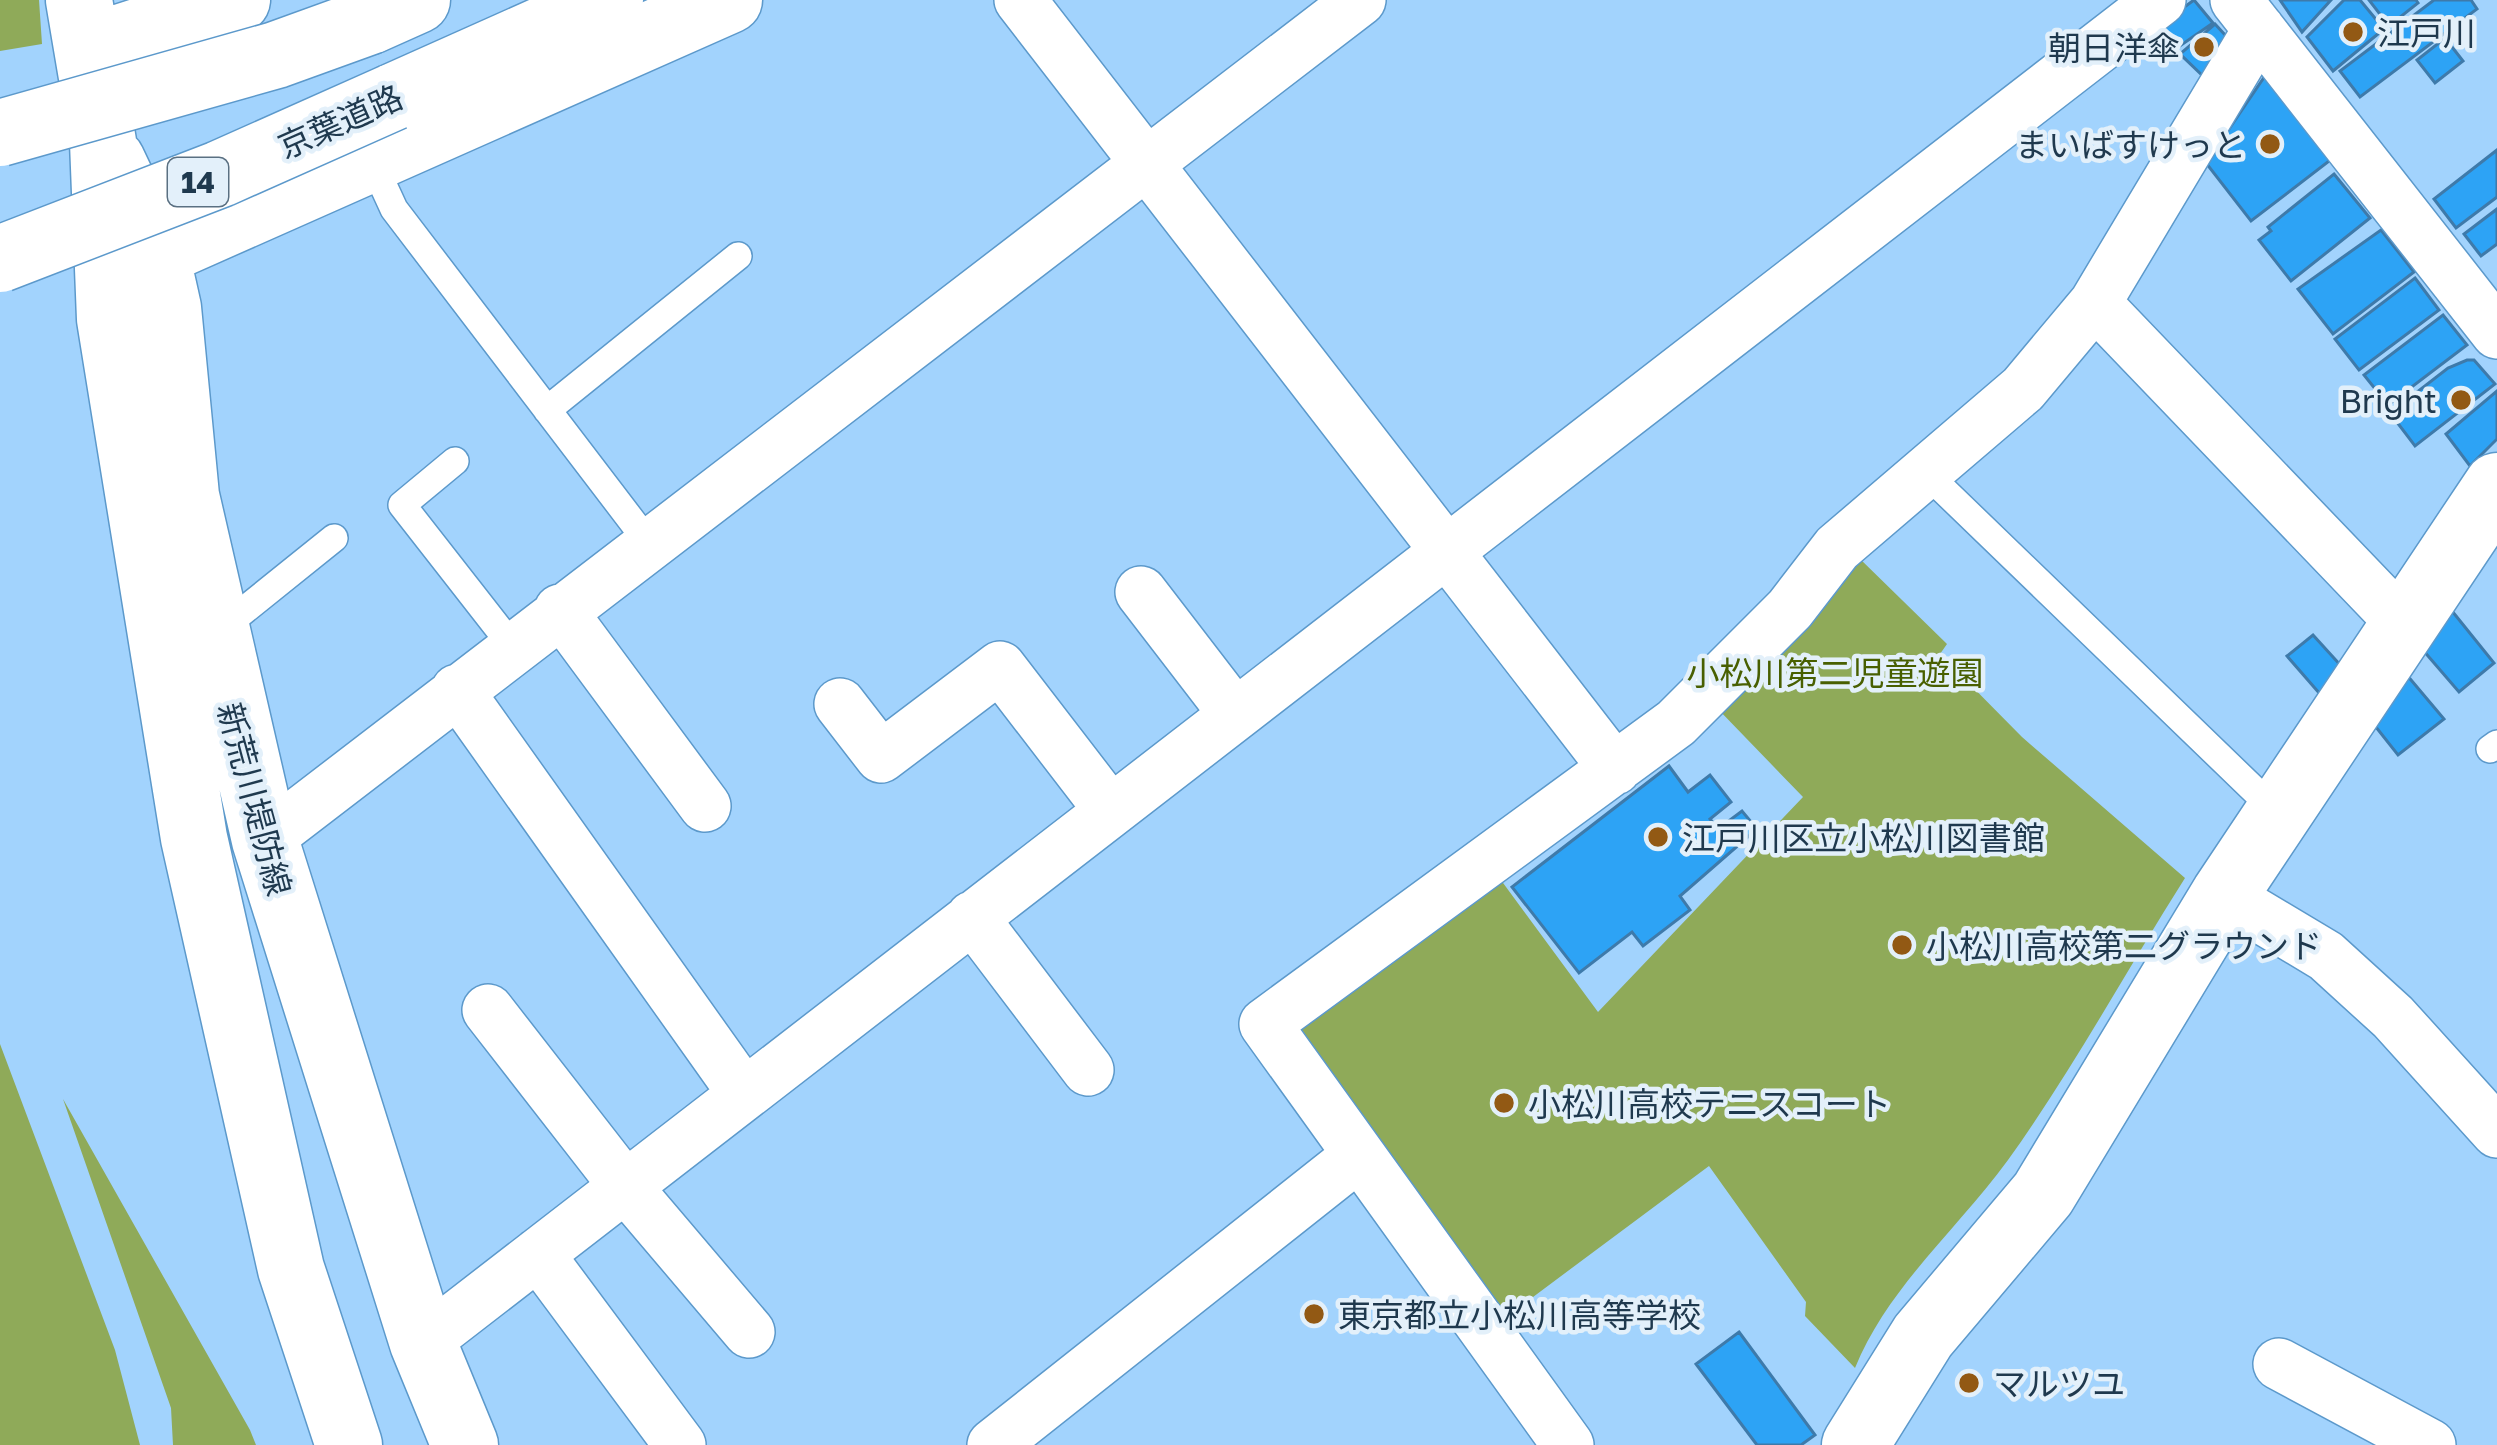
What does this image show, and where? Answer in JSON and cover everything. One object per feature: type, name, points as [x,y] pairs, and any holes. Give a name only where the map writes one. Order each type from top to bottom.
[{"type":"main road","points":[[84,24],[237,0]]},
{"type":"main road","name":"京葉道路","points":[[0,259],[220,174],[610,0]]},
{"type":"main road","points":[[129,246],[371,159],[730,0]]},
{"type":"main road","points":[[0,133],[235,68],[393,10]]},
{"type":"main road","name":"新荒川堤防線","points":[[84,24],[103,142],[129,246],[168,308],[185,496],[211,625],[265,840],[423,1343],[465,1445]]},
{"type":"main road","name":"新荒川堤防線","points":[[129,246],[116,351],[199,860],[291,1269],[350,1445]]},
{"type":"main road","points":[[116,351],[156,412],[185,496]]},
{"type":"main road","points":[[1855,1445],[1924,1336],[2043,1194],[2224,895],[2497,486]]},
{"type":"street","points":[[1020,0],[1615,770]]},
{"type":"street","points":[[265,840],[1360,0]]},
{"type":"street","points":[[423,1343],[2160,0]]},
{"type":"street","points":[[1568,1445],[1265,1024],[1676,723],[1790,609],[1837,548],[2023,388],[2095,303],[2248,10],[2497,333]]},
{"type":"street","points":[[2095,303],[2403,625]]},
{"type":"street","points":[[1141,592],[1234,713]]},
{"type":"street","points":[[560,610],[705,806]]},
{"type":"street","points":[[840,704],[881,757],[1000,667],[1110,810]]},
{"type":"street","points":[[457,690],[744,1094]]},
{"type":"street","points":[[2224,895],[2326,956],[2393,1017],[2497,1132]]},
{"type":"street","points":[[972,917],[1088,1070]]},
{"type":"street","points":[[488,1010],[625,1186],[748,1332]]},
{"type":"street","points":[[993,1445],[1359,1155]]},
{"type":"street","points":[[538,1254],[680,1445]]},
{"type":"street","points":[[2278,1364],[2430,1445]]},
{"type":"lane","points":[[371,159],[394,209],[648,542]]},
{"type":"lane","points":[[547,410],[738,256]]},
{"type":"lane","points":[[455,461],[402,505],[513,646]]},
{"type":"lane","points":[[1926,473],[2278,813]]},
{"type":"lane","points":[[211,625],[237,616],[334,538]]},
{"type":"green space","points":[[0,0],[39,0],[42,44],[0,51]]},
{"type":"green space","name":"小松川高校第二グラウンド","points":[[1857,556],[1947,644],[1940,654],[2022,737],[2185,878],[2032,1126],[1904,1285],[1855,1368],[1805,1316],[1806,1302],[1709,1166],[1502,1320],[1299,1040],[1303,1023],[1495,872],[1598,1012],[1803,797],[1716,707]]},
{"type":"green space","points":[[0,1044],[115,1350],[140,1445],[0,1445]]},
{"type":"green space","points":[[63,1099],[256,1445],[173,1445],[171,1408]]},
{"type":"building","points":[[2194,0],[2213,23],[2174,50],[2157,27]]},
{"type":"building","points":[[2280,0],[2331,0],[2302,32]]},
{"type":"building","points":[[2344,0],[2360,0],[2384,29],[2333,71],[2307,37]]},
{"type":"building","points":[[2369,0],[2416,0],[2418,3],[2389,26]]},
{"type":"building","points":[[2434,0],[2471,0],[2477,9],[2360,97],[2340,71]]},
{"type":"building","points":[[2215,24],[2226,36],[2203,76],[2180,54]]},
{"type":"building","points":[[2445,38],[2463,61],[2435,83],[2417,60]]},
{"type":"building","points":[[2267,73],[2333,158],[2251,221],[2206,163]]},
{"type":"building","points":[[2497,150],[2497,197],[2456,228],[2434,199]]},
{"type":"building","points":[[2334,174],[2370,218],[2291,281],[2259,240],[2271,231],[2268,227]]},
{"type":"building","points":[[2497,209],[2497,244],[2481,256],[2464,234]]},
{"type":"building","points":[[2381,230],[2414,272],[2333,334],[2298,289]]},
{"type":"building","points":[[2415,278],[2439,310],[2359,370],[2335,339]]},
{"type":"building","points":[[2443,315],[2467,345],[2388,405],[2364,375]]},
{"type":"building","points":[[2474,360],[2495,384],[2415,446],[2390,413],[2448,368]]},
{"type":"building","points":[[2497,391],[2497,439],[2470,466],[2446,434]]},
{"type":"building","points":[[2448,606],[2494,663],[2459,692],[2416,642]]},
{"type":"building","points":[[2313,635],[2343,668],[2320,694],[2287,656]]},
{"type":"building","points":[[2406,674],[2444,719],[2398,755],[2368,717]]},
{"type":"building","points":[[1669,766],[1688,792],[1710,775],[1731,802],[1710,819],[1718,829],[1742,811],[1757,829],[1680,896],[1690,910],[1643,946],[1632,932],[1579,973],[1512,887]]},
{"type":"building","points":[[1739,1332],[1815,1435],[1801,1445],[1757,1445],[1696,1364]]},
{"type":"place","name":"江戸川","points":[[2353,32]]},
{"type":"place","name":"朝日洋傘","points":[[2204,47]]},
{"type":"place","name":"まいばすけっと","points":[[2270,144]]},
{"type":"place","name":"Bright","points":[[2461,400]]},
{"type":"place","name":"江戸川区立小松川図書館","points":[[1658,837]]},
{"type":"place","name":"小松川高校第二グラウンド","points":[[1902,945]]},
{"type":"place","name":"小松川高校テニスコート","points":[[1504,1103]]},
{"type":"place","name":"東京都立小松川高等学校","points":[[1314,1314]]},
{"type":"place","name":"マルツユ","points":[[1969,1383]]},
{"type":"park label","name":"小松川第二児童遊園","points":[[1835,672]]}]
